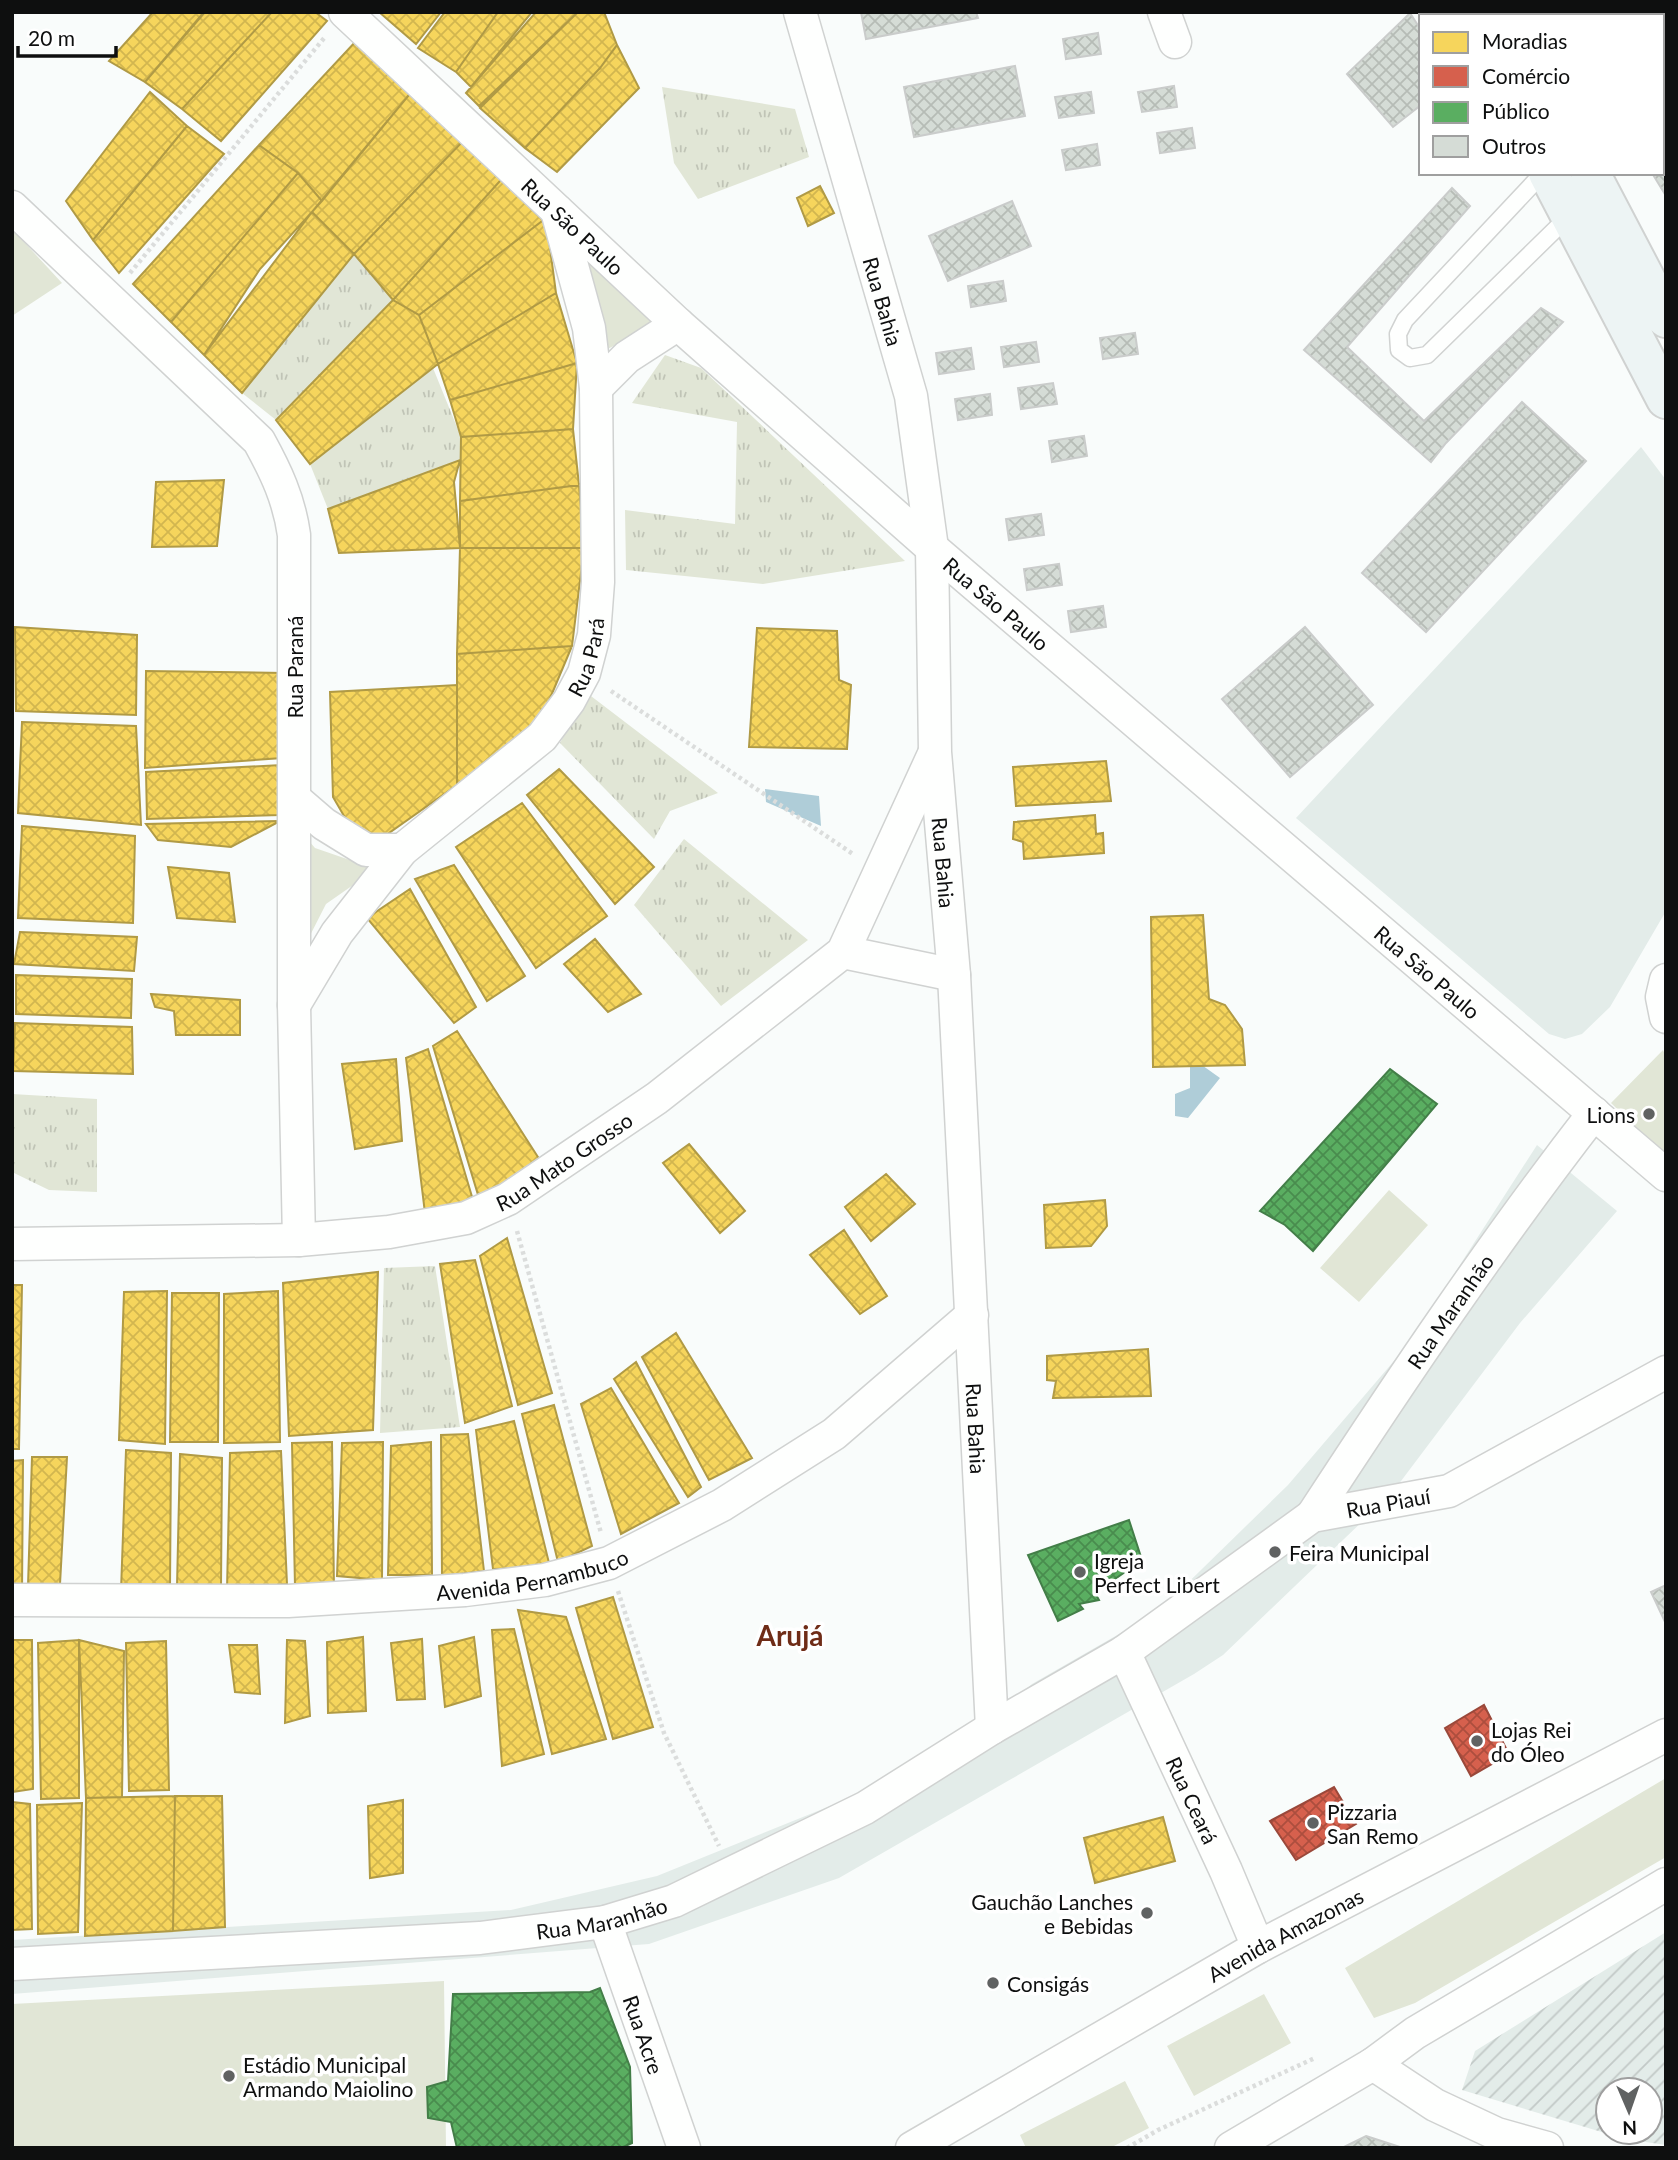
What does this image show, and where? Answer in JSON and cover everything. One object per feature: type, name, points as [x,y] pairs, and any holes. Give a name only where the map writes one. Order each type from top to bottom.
[{"type":"main road","points":[[1546,175],[1570,215],[1666,399]]},
{"type":"main road","points":[[1591,175],[1666,318]]},
{"type":"street","name":"Rua São Paulo","points":[[345,12],[677,324],[932,548],[1666,1175]]},
{"type":"street","name":"Rua Bahia","points":[[800,12],[911,396],[932,548],[934,752],[954,975],[992,1728]]},
{"type":"street","points":[[1164,12],[1175,42]]},
{"type":"street","name":"Rua Paraná","points":[[12,208],[259,441],[272,464],[290,508],[293,535],[294,1005],[299,1240]]},
{"type":"street","name":"Rua Pará","points":[[294,1005],[337,933],[402,850],[542,737],[569,701],[584,673],[594,635],[598,582],[596,388],[589,328],[556,209]]},
{"type":"street","points":[[596,388],[627,357],[677,324]]},
{"type":"street","name":"Rua Mato Grosso","points":[[12,1244],[299,1240],[390,1232],[466,1218],[508,1199],[657,1098],[843,952],[934,752]]},
{"type":"street","points":[[295,799],[346,840],[366,850],[402,850]]},
{"type":"street","points":[[843,952],[954,975]]},
{"type":"street","points":[[1666,980],[1662,997],[1666,1017]]},
{"type":"street","name":"Rua Maranhão","points":[[1312,1516],[1383,1407],[1516,1215],[1594,1113]]},
{"type":"street","name":"Avenida Pernambuco","points":[[12,1600],[329,1599],[465,1590],[532,1582],[609,1563],[722,1505],[834,1434],[972,1315]]},
{"type":"street","name":"Rua Piauí","points":[[1124,1652],[1312,1516],[1448,1491],[1666,1372]]},
{"type":"street","name":"Rua Maranhão","points":[[12,1964],[480,1938],[605,1922],[674,1901],[864,1808],[992,1728],[1124,1652]]},
{"type":"street","name":"Rua Ceará","points":[[1124,1652],[1226,1871],[1258,1947]]},
{"type":"street","name":"Avenida Amazonas","points":[[912,2148],[1258,1947],[1666,1735]]},
{"type":"street","points":[[1231,2148],[1373,2064],[1415,2033],[1666,1884]]},
{"type":"street","name":"Rua Acre","points":[[605,1922],[684,2148]]},
{"type":"street","points":[[1373,2064],[1447,2111],[1497,2134],[1547,2148]]},
{"type":"lane","points":[[1543,175],[1405,320],[1398,334],[1399,350],[1410,358],[1427,355],[1570,215]]},
{"type":"path","points":[[109,298],[345,12]]},
{"type":"path","points":[[584,673],[881,873]]},
{"type":"path","points":[[508,1199],[609,1563],[664,1733],[715,1835],[729,1873]]},
{"type":"shaded area","points":[[1641,447],[1666,480],[1666,911],[1610,1007],[1582,1034],[1565,1039],[1549,1034],[1296,818]]},
{"type":"shaded area","name":"Feira Municipal","points":[[1537,1145],[1617,1211],[1520,1323],[1392,1493],[1223,1655],[839,1878],[649,1944],[12,1994],[12,1940],[511,1910],[657,1876],[934,1764],[1032,1684],[1159,1611],[1288,1485],[1411,1341]]},
{"type":"shaded area","points":[[1666,1932],[1666,2145],[1664,2076],[1594,2076],[1594,2130],[1462,2090],[1475,2051]]},
{"type":"green space","points":[[662,87],[795,109],[809,157],[698,199],[674,163]]},
{"type":"green space","points":[[12,229],[62,283],[12,316]]},
{"type":"green space","points":[[584,250],[662,321],[598,354]]},
{"type":"green space","points":[[354,254],[393,300],[276,420],[242,393]]},
{"type":"green space","points":[[665,355],[701,368],[905,561],[763,584],[626,570],[625,510],[735,524],[737,422],[632,403]]},
{"type":"green space","points":[[433,368],[461,437],[460,460],[328,509],[310,464]]},
{"type":"green space","points":[[587,693],[718,793],[670,811],[654,839],[560,743]]},
{"type":"green space","points":[[297,827],[315,848],[376,869],[326,904],[296,963]]},
{"type":"green space","points":[[684,839],[808,940],[721,1006],[634,905]]},
{"type":"green space","points":[[1663,1050],[1666,1057],[1666,1157],[1611,1103]]},
{"type":"green space","points":[[12,1094],[97,1099],[97,1192],[49,1190],[12,1172]]},
{"type":"green space","points":[[1389,1190],[1428,1225],[1359,1302],[1320,1268]]},
{"type":"green space","points":[[435,1266],[460,1427],[380,1433],[384,1268]]},
{"type":"green space","points":[[1666,1778],[1666,1857],[1415,2003],[1374,2018],[1345,1968]]},
{"type":"green space","name":"Estádio Municipal Armando Maiolino","points":[[444,1981],[446,2148],[12,2148],[12,2004]]},
{"type":"green space","points":[[1264,1994],[1291,2043],[1194,2096],[1167,2046]]},
{"type":"green space","points":[[1125,2081],[1149,2128],[1110,2148],[1026,2148],[1020,2135]]},
{"type":"water","points":[[765,789],[819,796],[821,826],[766,802]]},
{"type":"water","points":[[1199,1063],[1220,1078],[1188,1118],[1175,1116],[1175,1094],[1190,1088],[1190,1067]]},
{"type":"building: Moradias","points":[[153,12],[204,12],[145,82],[109,61]]},
{"type":"building: Moradias","points":[[205,12],[272,12],[182,109],[145,82]]},
{"type":"building: Moradias","points":[[272,12],[315,12],[327,21],[221,141],[182,109]]},
{"type":"building: Moradias","points":[[379,12],[441,12],[416,44]]},
{"type":"building: Moradias","points":[[445,12],[498,12],[456,72],[418,48]]},
{"type":"building: Moradias","points":[[498,12],[532,12],[471,87],[456,72]]},
{"type":"building: Moradias","points":[[536,12],[578,12],[479,106],[466,93]]},
{"type":"building: Moradias","points":[[578,12],[604,12],[617,45],[600,68],[525,148],[480,108]]},
{"type":"building: Moradias","points":[[358,39],[413,90],[322,201],[298,173],[259,145]]},
{"type":"building: Moradias","points":[[617,45],[639,88],[557,172],[525,148],[600,68]]},
{"type":"building: Moradias","points":[[413,90],[465,139],[354,254],[312,212]]},
{"type":"building: Moradias","points":[[150,92],[187,126],[93,240],[66,201]]},
{"type":"building: Moradias","points":[[187,126],[224,154],[119,273],[93,240]]},
{"type":"building: Moradias","points":[[465,139],[508,172],[393,300],[354,254]]},
{"type":"building: Moradias","points":[[259,145],[298,173],[171,322],[133,284]]},
{"type":"building: Moradias","points":[[508,172],[546,218],[419,315],[393,300]]},
{"type":"building: Moradias","points":[[298,173],[322,201],[260,269],[204,355],[171,322]]},
{"type":"building: Moradias","points":[[820,186],[834,213],[808,226],[797,198]]},
{"type":"building: Moradias","points":[[312,212],[354,254],[242,393],[204,355]]},
{"type":"building: Moradias","points":[[546,218],[556,293],[438,364],[419,315]]},
{"type":"building: Moradias","points":[[556,293],[577,363],[450,400],[438,364]]},
{"type":"building: Moradias","points":[[393,300],[419,315],[438,364],[310,464],[276,420]]},
{"type":"building: Moradias","points":[[577,363],[573,429],[461,437],[450,400]]},
{"type":"building: Moradias","points":[[573,429],[579,485],[460,501],[461,437]]},
{"type":"building: Moradias","points":[[460,460],[454,482],[460,548],[339,553],[328,509]]},
{"type":"building: Moradias","points":[[224,480],[217,546],[152,547],[156,482]]},
{"type":"building: Moradias","points":[[579,485],[584,548],[460,548],[460,501]]},
{"type":"building: Moradias","points":[[460,548],[584,548],[572,646],[457,654]]},
{"type":"building: Moradias","points":[[15,627],[137,635],[136,715],[16,711]]},
{"type":"building: Moradias","points":[[757,628],[837,631],[839,680],[851,685],[847,749],[749,747]]},
{"type":"building: Moradias","points":[[572,646],[538,727],[457,785],[457,654]]},
{"type":"building: Moradias","points":[[146,671],[284,673],[282,758],[145,768]]},
{"type":"building: Moradias","points":[[457,685],[457,785],[379,840],[351,828],[333,797],[330,692]]},
{"type":"building: Moradias","points":[[22,722],[136,726],[141,825],[18,813]]},
{"type":"building: Moradias","points":[[1106,761],[1111,801],[1016,806],[1013,767]]},
{"type":"building: Moradias","points":[[281,765],[280,815],[147,819],[146,772]]},
{"type":"building: Moradias","points":[[559,769],[654,867],[615,904],[527,795]]},
{"type":"building: Moradias","points":[[522,803],[607,916],[536,968],[456,847]]},
{"type":"building: Moradias","points":[[1095,815],[1096,834],[1103,833],[1104,853],[1024,859],[1023,842],[1013,839],[1014,822]]},
{"type":"building: Moradias","points":[[280,821],[231,847],[158,840],[146,824]]},
{"type":"building: Moradias","points":[[22,826],[135,836],[133,923],[18,918]]},
{"type":"building: Moradias","points":[[454,865],[525,976],[487,1001],[415,879]]},
{"type":"building: Moradias","points":[[168,867],[229,873],[235,922],[177,918]]},
{"type":"building: Moradias","points":[[410,889],[476,1007],[454,1023],[367,918]]},
{"type":"building: Moradias","points":[[1203,915],[1209,999],[1225,1005],[1242,1029],[1245,1065],[1153,1067],[1151,917]]},
{"type":"building: Moradias","points":[[20,932],[137,937],[134,971],[14,964]]},
{"type":"building: Moradias","points":[[595,939],[641,994],[608,1012],[564,964]]},
{"type":"building: Moradias","points":[[16,975],[132,979],[131,1018],[16,1014]]},
{"type":"building: Moradias","points":[[151,994],[240,1000],[240,1035],[176,1035],[174,1011],[155,1007]]},
{"type":"building: Moradias","points":[[15,1023],[132,1027],[133,1074],[13,1071]]},
{"type":"building: Moradias","points":[[457,1031],[545,1168],[479,1198],[433,1046]]},
{"type":"building: Moradias","points":[[428,1049],[473,1200],[425,1213],[406,1058]]},
{"type":"building: Moradias","points":[[396,1059],[402,1141],[355,1149],[342,1064]]},
{"type":"building: Moradias","points":[[689,1144],[745,1211],[720,1233],[663,1163]]},
{"type":"building: Moradias","points":[[886,1174],[915,1204],[871,1241],[845,1207]]},
{"type":"building: Moradias","points":[[1105,1200],[1107,1226],[1091,1246],[1046,1248],[1044,1205]]},
{"type":"building: Moradias","points":[[844,1230],[887,1296],[860,1314],[810,1255]]},
{"type":"building: Moradias","points":[[507,1238],[552,1393],[518,1405],[480,1256]]},
{"type":"building: Moradias","points":[[475,1260],[512,1406],[465,1423],[440,1264]]},
{"type":"building: Moradias","points":[[378,1272],[373,1430],[289,1436],[283,1283]]},
{"type":"building: Moradias","points":[[12,1285],[22,1285],[19,1449],[12,1449]]},
{"type":"building: Moradias","points":[[167,1291],[165,1444],[119,1440],[124,1292]]},
{"type":"building: Moradias","points":[[278,1291],[280,1442],[224,1443],[224,1294]]},
{"type":"building: Moradias","points":[[172,1293],[219,1293],[218,1442],[170,1442]]},
{"type":"building: Moradias","points":[[676,1333],[752,1458],[709,1480],[642,1357]]},
{"type":"building: Moradias","points":[[1148,1349],[1151,1396],[1053,1398],[1056,1381],[1047,1380],[1047,1356]]},
{"type":"building: Moradias","points":[[636,1362],[701,1487],[688,1497],[614,1379]]},
{"type":"building: Moradias","points":[[611,1388],[679,1503],[621,1534],[581,1404]]},
{"type":"building: Moradias","points":[[554,1405],[592,1546],[558,1562],[522,1414]]},
{"type":"building: Moradias","points":[[514,1421],[550,1567],[493,1569],[476,1430]]},
{"type":"building: Moradias","points":[[468,1434],[484,1571],[442,1576],[441,1435]]},
{"type":"building: Moradias","points":[[332,1442],[334,1589],[295,1586],[292,1443]]},
{"type":"building: Moradias","points":[[383,1442],[382,1580],[337,1576],[342,1443]]},
{"type":"building: Moradias","points":[[431,1442],[432,1575],[388,1575],[391,1446]]},
{"type":"building: Moradias","points":[[126,1450],[171,1453],[170,1588],[121,1591]]},
{"type":"building: Moradias","points":[[281,1451],[287,1584],[227,1590],[230,1453]]},
{"type":"building: Moradias","points":[[180,1454],[222,1458],[221,1587],[177,1587]]},
{"type":"building: Moradias","points":[[32,1457],[67,1457],[60,1584],[28,1586]]},
{"type":"building: Moradias","points":[[23,1460],[22,1594],[12,1593],[12,1461]]},
{"type":"building: Moradias","points":[[613,1597],[653,1727],[613,1739],[576,1608]]},
{"type":"building: Moradias","points":[[518,1610],[566,1617],[606,1739],[552,1754]]},
{"type":"building: Moradias","points":[[514,1629],[544,1754],[502,1766],[492,1630]]},
{"type":"building: Moradias","points":[[363,1637],[366,1711],[328,1713],[327,1642]]},
{"type":"building: Moradias","points":[[474,1637],[481,1696],[445,1707],[439,1646]]},
{"type":"building: Moradias","points":[[422,1639],[425,1699],[397,1700],[391,1643]]},
{"type":"building: Moradias","points":[[12,1640],[32,1640],[33,1789],[12,1792]]},
{"type":"building: Moradias","points":[[79,1640],[79,1798],[41,1799],[38,1643]]},
{"type":"building: Moradias","points":[[79,1640],[124,1651],[122,1797],[86,1798]]},
{"type":"building: Moradias","points":[[287,1640],[305,1641],[310,1716],[285,1723]]},
{"type":"building: Moradias","points":[[166,1641],[169,1790],[129,1791],[126,1643]]},
{"type":"building: Moradias","points":[[229,1645],[257,1645],[260,1694],[235,1692]]},
{"type":"building: Moradias","points":[[175,1796],[222,1796],[225,1927],[173,1931]]},
{"type":"building: Moradias","points":[[175,1796],[173,1931],[85,1936],[86,1798]]},
{"type":"building: Moradias","points":[[403,1800],[403,1873],[370,1878],[368,1806]]},
{"type":"building: Moradias","points":[[12,1802],[30,1804],[32,1929],[12,1930]]},
{"type":"building: Moradias","points":[[82,1803],[78,1932],[38,1934],[37,1805]]},
{"type":"building: Moradias","points":[[1163,1817],[1175,1861],[1095,1883],[1084,1838]]},
{"type":"building: Comércio","name":"Lojas Rei do Óleo","points":[[1484,1705],[1509,1754],[1471,1776],[1445,1728]]},
{"type":"building: Comércio","name":"Pizzaria San Remo","points":[[1334,1787],[1356,1824],[1296,1860],[1270,1821]]},
{"type":"building: Público","points":[[1390,1069],[1437,1104],[1313,1251],[1285,1225],[1260,1211]]},
{"type":"building: Público","name":"Igreja Perfect Libert","points":[[1129,1520],[1142,1560],[1095,1593],[1099,1600],[1079,1604],[1083,1609],[1058,1621],[1028,1555]]},
{"type":"building: Público","points":[[600,1988],[630,2067],[632,2143],[621,2148],[457,2148],[451,2122],[428,2118],[427,2087],[448,2081],[453,1994],[590,1992]]},
{"type":"building: Outros","points":[[861,12],[976,12],[978,18],[866,39]]},
{"type":"building: Outros","points":[[1410,13],[1419,27],[1419,107],[1393,127],[1347,74]]},
{"type":"building: Outros","points":[[1098,33],[1101,54],[1066,59],[1063,39]]},
{"type":"building: Outros","points":[[1015,66],[1025,116],[914,137],[904,87]]},
{"type":"building: Outros","points":[[1174,86],[1177,107],[1142,112],[1138,92]]},
{"type":"building: Outros","points":[[1091,92],[1094,113],[1059,118],[1055,97]]},
{"type":"building: Outros","points":[[1192,128],[1195,148],[1160,153],[1157,133]]},
{"type":"building: Outros","points":[[1097,144],[1100,165],[1066,170],[1062,150]]},
{"type":"building: Outros","points":[[1666,145],[1666,196],[1653,175],[1664,175]]},
{"type":"building: Outros","points":[[1452,188],[1470,206],[1347,347],[1424,421],[1541,308],[1563,322],[1446,443],[1431,462],[1304,350]]},
{"type":"building: Outros","points":[[1012,201],[1031,246],[948,281],[929,236]]},
{"type":"building: Outros","points":[[1003,281],[1006,301],[971,307],[968,286]]},
{"type":"building: Outros","points":[[1135,333],[1138,354],[1103,359],[1100,338]]},
{"type":"building: Outros","points":[[1036,342],[1039,362],[1004,367],[1001,347]]},
{"type":"building: Outros","points":[[971,348],[974,369],[939,374],[936,353]]},
{"type":"building: Outros","points":[[1053,383],[1057,404],[1021,409],[1018,388]]},
{"type":"building: Outros","points":[[990,394],[992,415],[958,420],[955,399]]},
{"type":"building: Outros","points":[[1522,402],[1586,461],[1426,632],[1362,573]]},
{"type":"building: Outros","points":[[1084,436],[1087,456],[1052,462],[1049,441]]},
{"type":"building: Outros","points":[[1041,514],[1044,535],[1009,540],[1006,519]]},
{"type":"building: Outros","points":[[1059,564],[1062,585],[1027,590],[1024,569]]},
{"type":"building: Outros","points":[[1103,606],[1106,627],[1071,632],[1068,611]]},
{"type":"building: Outros","points":[[1305,627],[1373,705],[1290,777],[1222,699]]},
{"type":"building: Outros","points":[[1666,1585],[1666,1624],[1651,1592]]},
{"type":"building: Outros","points":[[1366,2136],[1403,2148],[1342,2148]]},
{"type":"place","name":"Lions","points":[[1649,1114]]},
{"type":"place","name":"Feira Municipal","points":[[1275,1552]]},
{"type":"place","name":"Igreja Perfect Libert","points":[[1080,1572]]},
{"type":"place","name":"Lojas Rei do Óleo","points":[[1477,1741]]},
{"type":"place","name":"Pizzaria San Remo","points":[[1313,1823]]},
{"type":"place","name":"Gauchão Lanches e Bebidas","points":[[1147,1913]]},
{"type":"place","name":"Consigás","points":[[993,1983]]},
{"type":"place","name":"Estádio Municipal Armando Maiolino","points":[[229,2076]]},
{"type":"district","name":"Arujá","points":[[790,1635]]}]
